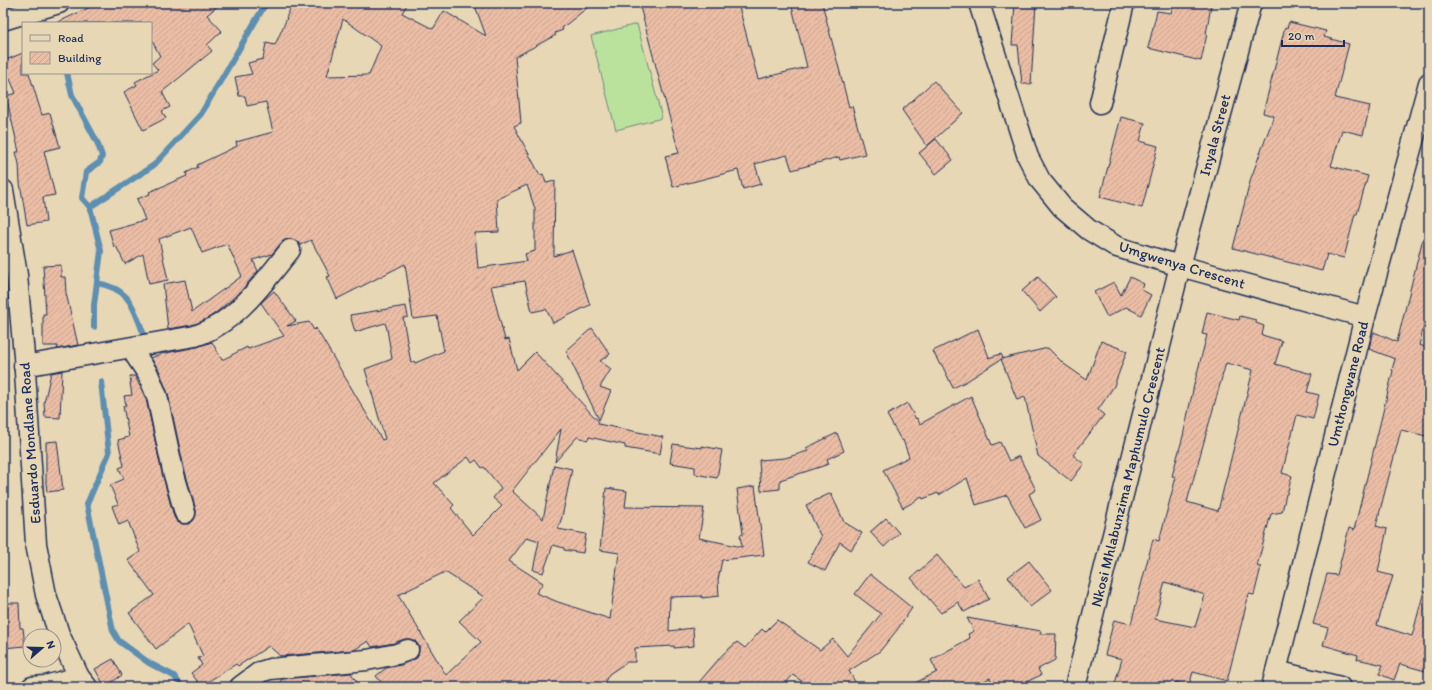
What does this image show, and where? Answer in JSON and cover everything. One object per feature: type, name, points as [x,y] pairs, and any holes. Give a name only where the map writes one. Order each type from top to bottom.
[{"type":"street","points":[[3,20],[59,3]]},
{"type":"street","name":"Umgwenya Crescent","points":[[979,3],[1028,157],[1040,180],[1062,207],[1089,230],[1117,247],[1365,317]]},
{"type":"street","points":[[1100,103],[1124,3]]},
{"type":"street","name":"Inyala Street","points":[[1180,266],[1251,3]]},
{"type":"street","name":"Umthongwane Road","points":[[1274,679],[1365,317],[1429,83]]},
{"type":"street","name":"Esduardo Mondlane Road","points":[[3,190],[10,276],[24,366],[36,544],[46,595],[59,634],[83,682]]},
{"type":"street","points":[[24,366],[132,348],[195,336],[207,332],[223,322],[250,297],[290,250]]},
{"type":"street","name":"Nkosi Mhlabunzima Maphumulo Crescent","points":[[1072,685],[1180,266]]},
{"type":"street","points":[[132,348],[148,374],[157,396],[173,471],[185,513]]},
{"type":"street","points":[[240,687],[260,672],[270,669],[367,660],[397,654],[408,650]]},
{"type":"street","points":[[1274,679],[1340,687]]},
{"type":"street","points":[[32,687],[83,682]]},
{"type":"green space","points":[[637,24],[662,118],[616,130],[591,36]]},
{"type":"building","points":[[99,3],[221,3],[207,15],[222,31],[207,45],[212,51],[162,92],[170,107],[162,111],[166,118],[143,130],[124,92],[137,85],[135,82],[158,70],[152,63],[160,56],[152,41],[152,22],[58,22]]},
{"type":"building","points":[[293,3],[408,3],[402,13],[433,29],[444,11],[486,36],[474,3],[593,3],[562,28],[563,30],[555,33],[556,35],[515,57],[521,123],[514,126],[540,175],[543,174],[546,183],[555,181],[554,256],[572,250],[590,305],[553,323],[546,309],[532,312],[525,281],[491,286],[505,340],[509,339],[517,370],[535,352],[599,422],[598,424],[663,437],[660,454],[625,448],[625,445],[589,437],[588,440],[577,437],[555,462],[561,429],[512,491],[543,519],[554,465],[572,469],[558,529],[586,534],[583,553],[564,550],[564,548],[553,545],[543,573],[533,570],[539,541],[527,537],[509,561],[543,583],[536,593],[610,619],[619,553],[600,550],[606,488],[627,491],[625,507],[704,508],[699,538],[742,547],[740,535],[743,534],[737,489],[755,486],[764,555],[722,560],[718,580],[719,596],[702,598],[702,596],[670,597],[669,631],[693,628],[694,646],[674,648],[674,646],[635,648],[635,662],[627,662],[609,674],[602,687],[385,687],[376,676],[386,668],[401,665],[417,658],[419,646],[415,641],[404,639],[394,643],[372,647],[368,641],[354,650],[280,656],[269,646],[238,666],[236,664],[201,686],[191,673],[202,665],[198,658],[203,656],[188,624],[156,649],[129,613],[154,595],[128,560],[140,552],[128,521],[119,525],[112,506],[118,504],[110,485],[124,479],[119,468],[124,466],[118,440],[129,437],[123,406],[126,405],[124,396],[132,395],[130,376],[135,376],[146,399],[162,473],[174,517],[177,522],[188,524],[193,521],[196,515],[168,394],[159,370],[151,358],[161,354],[197,347],[212,342],[222,360],[247,347],[248,349],[284,336],[261,303],[274,291],[296,321],[287,326],[309,322],[314,330],[316,328],[382,440],[385,439],[365,369],[392,359],[387,329],[385,323],[355,332],[350,315],[406,306],[408,317],[403,318],[411,363],[414,361],[415,363],[444,351],[437,316],[413,319],[405,264],[337,299],[327,277],[330,276],[311,240],[300,245],[297,241],[286,239],[272,254],[253,260],[258,271],[240,292],[217,312],[205,320],[192,325],[168,329],[163,284],[185,280],[192,312],[242,276],[227,244],[202,253],[191,227],[159,239],[168,280],[149,284],[143,254],[125,264],[116,246],[114,247],[109,230],[145,220],[137,199],[150,194],[149,192],[187,176],[186,173],[198,167],[197,165],[237,146],[236,142],[273,132],[266,102],[247,106],[245,96],[239,96],[235,77],[252,74],[248,63],[263,59],[266,43],[275,45]],"holes":[[[343,19],[381,46],[369,75],[327,76]],[[527,185],[535,209],[535,251],[525,254],[527,261],[478,268],[475,233],[499,232],[497,199]],[[468,457],[472,463],[476,460],[482,468],[484,467],[501,488],[493,498],[502,506],[473,535],[451,508],[454,505],[434,483]],[[445,572],[484,597],[459,621],[481,642],[446,675],[398,595]]]},
{"type":"building","points":[[639,3],[738,3],[758,79],[807,67],[791,3],[822,3],[849,107],[852,106],[865,154],[840,160],[839,157],[792,170],[787,155],[755,164],[761,184],[743,189],[738,170],[673,187],[665,156],[679,153]]},
{"type":"building","points":[[1015,3],[1036,3],[1031,84],[1022,84],[1018,45],[1012,45]]},
{"type":"building","points":[[1174,3],[1195,3],[1211,6],[1201,61],[1148,48],[1157,11],[1171,13]]},
{"type":"building","points":[[1289,22],[1326,31],[1324,37],[1349,44],[1335,98],[1370,106],[1363,135],[1342,130],[1331,166],[1368,176],[1357,214],[1355,214],[1344,258],[1327,254],[1322,271],[1233,248],[1251,178],[1274,116],[1263,113],[1285,27],[1287,28]]},
{"type":"building","points":[[22,53],[22,74],[29,74],[42,115],[50,113],[60,147],[44,151],[55,195],[43,197],[46,222],[27,225],[16,152],[19,152],[6,96],[16,93],[3,61]]},
{"type":"building","points":[[934,81],[963,113],[927,146],[902,110]]},
{"type":"building","points":[[1121,117],[1145,123],[1140,141],[1158,146],[1142,208],[1100,197]]},
{"type":"building","points":[[936,139],[953,160],[936,174],[919,153]]},
{"type":"building","points":[[1423,238],[1429,239],[1429,306],[1419,345],[1429,348],[1429,424],[1426,436],[1401,430],[1376,526],[1387,529],[1378,572],[1393,576],[1377,625],[1412,636],[1424,591],[1429,592],[1429,672],[1400,664],[1394,680],[1379,674],[1383,665],[1357,659],[1358,655],[1323,645],[1328,628],[1313,624],[1327,574],[1337,575],[1349,528],[1354,530],[1393,371],[1395,359],[1369,349],[1371,340],[1374,332],[1397,342]]},
{"type":"building","points":[[61,265],[61,277],[65,277],[66,293],[78,345],[57,349],[58,346],[43,346],[43,314],[46,314],[43,266]]},
{"type":"building","points":[[1038,277],[1056,297],[1040,312],[1022,291]]},
{"type":"building","points":[[1130,277],[1144,284],[1142,290],[1151,295],[1141,315],[1126,307],[1107,317],[1094,292],[1114,282],[1121,295]]},
{"type":"building","points":[[1207,312],[1239,320],[1240,316],[1256,320],[1256,323],[1264,326],[1262,335],[1282,341],[1275,364],[1312,374],[1307,392],[1319,395],[1313,419],[1297,415],[1282,473],[1292,476],[1282,512],[1271,514],[1257,566],[1261,567],[1254,595],[1249,594],[1227,681],[1193,672],[1189,686],[1176,682],[1175,687],[1157,682],[1155,687],[1114,687],[1122,659],[1105,655],[1114,620],[1131,624],[1153,539],[1159,541],[1176,477],[1172,476],[1207,335],[1202,334]],"holes":[[[1226,363],[1253,370],[1218,511],[1187,502]],[[1165,582],[1205,595],[1195,627],[1155,619]]]},
{"type":"building","points":[[592,328],[610,354],[600,361],[611,369],[600,387],[611,391],[599,420],[566,351]]},
{"type":"building","points":[[978,329],[989,357],[988,358],[1001,354],[1003,358],[967,381],[953,388],[942,365],[940,365],[933,351]]},
{"type":"building","points":[[1101,341],[1127,351],[1114,386],[1098,410],[1104,415],[1073,455],[1084,464],[1071,481],[1038,456],[1025,397],[1017,400],[1001,359],[1048,348],[1064,364],[1087,380]]},
{"type":"building","points":[[62,371],[60,418],[45,417],[44,403],[51,373]]},
{"type":"building","points":[[971,396],[992,445],[1000,442],[1009,461],[1019,456],[1036,490],[1029,494],[1041,520],[1025,528],[1007,495],[976,505],[967,478],[939,495],[938,493],[923,499],[922,497],[903,508],[883,470],[909,457],[903,440],[901,440],[887,415],[907,403],[920,424]]},
{"type":"building","points":[[837,433],[844,451],[827,459],[829,464],[780,480],[780,489],[761,491],[759,460],[785,458],[808,451],[806,448]]},
{"type":"building","points":[[57,441],[63,490],[47,492],[46,442]]},
{"type":"building","points":[[673,444],[702,448],[702,446],[722,450],[717,478],[695,474],[695,467],[670,463]]},
{"type":"building","points":[[831,493],[844,522],[862,533],[851,550],[840,542],[825,571],[808,562],[821,537],[806,505]]},
{"type":"building","points":[[886,518],[899,533],[884,547],[870,532]]},
{"type":"building","points":[[937,555],[964,587],[978,579],[989,599],[964,612],[958,602],[941,613],[911,578]]},
{"type":"building","points":[[1029,561],[1052,590],[1030,607],[1008,577]]},
{"type":"building","points":[[870,574],[912,608],[880,651],[849,671],[858,687],[810,687],[793,675],[782,687],[695,687],[723,654],[737,642],[745,648],[762,629],[765,632],[777,620],[820,650],[833,639],[847,656],[881,614],[855,594]]},
{"type":"building","points":[[3,603],[19,603],[20,628],[22,628],[22,646],[3,648]]},
{"type":"building","points":[[967,618],[1041,631],[1040,634],[1056,634],[1055,660],[1038,669],[1041,675],[1016,687],[994,687],[990,678],[971,687],[907,687],[937,672],[931,660],[970,638],[968,634],[974,631]]},
{"type":"building","points":[[113,659],[122,675],[105,687],[95,669]]},
{"type":"building","points":[[351,673],[360,687],[277,687],[282,679]]},
{"type":"waterway","points":[[90,207],[154,165],[201,114],[266,3]]},
{"type":"waterway","points":[[67,74],[72,95],[97,142],[102,156],[100,162],[86,172],[82,198],[90,207],[101,251],[94,305],[94,327]]},
{"type":"waterway","points":[[97,283],[108,286],[124,295],[133,308],[144,335]]},
{"type":"waterway","points":[[101,382],[109,453],[87,504],[113,631],[119,641],[149,663],[174,676],[182,687]]}]
